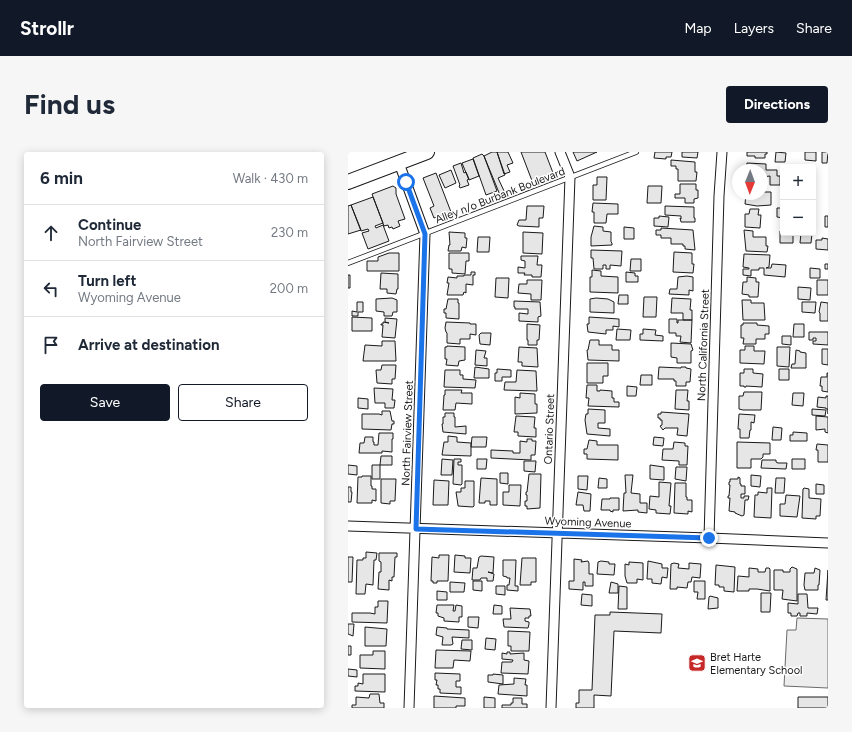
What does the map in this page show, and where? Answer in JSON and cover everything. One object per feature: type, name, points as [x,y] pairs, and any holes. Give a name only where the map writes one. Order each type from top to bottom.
[{"type":"main road","points":[[348,182],[427,152]]},
{"type":"street","name":"Ontario Street","points":[[552,708],[570,177],[560,152]]},
{"type":"street","name":"North California Street","points":[[709,538],[719,196],[722,152]]},
{"type":"street","name":"North Fairview Street","points":[[399,162],[425,234],[409,708]]},
{"type":"street","name":"Wyoming Avenue","points":[[348,526],[828,543]]},
{"type":"lane","name":"Alley n/o Burbank Boulevard","points":[[348,263],[636,152]]},
{"type":"shaded area","points":[[797,618],[828,619],[828,688],[784,686],[787,630],[796,630]]},
{"type":"building","points":[[492,152],[497,152],[505,175],[498,178],[505,193],[500,195],[484,156]]},
{"type":"building","points":[[497,152],[508,152],[513,163],[507,165],[510,172],[504,174]]},
{"type":"building","points":[[521,152],[545,152],[555,178],[534,186]]},
{"type":"building","points":[[573,152],[597,152],[577,161]]},
{"type":"building","points":[[655,152],[672,152],[671,157],[666,157],[666,159],[654,158]]},
{"type":"building","points":[[682,152],[698,152],[697,158],[682,157]]},
{"type":"building","points":[[747,152],[767,152],[767,154],[765,154],[765,158],[755,158],[755,156],[747,156]]},
{"type":"building","points":[[776,152],[786,153],[785,162],[775,162]]},
{"type":"building","points":[[805,152],[816,152],[816,161],[805,160]]},
{"type":"building","points":[[822,152],[828,152],[827,163],[822,163]]},
{"type":"building","points":[[482,154],[497,191],[486,195],[473,158]]},
{"type":"building","points":[[473,159],[479,176],[469,180],[462,163]]},
{"type":"building","points":[[671,160],[695,162],[695,172],[697,172],[696,181],[678,181],[678,169],[676,169],[676,166],[671,166]]},
{"type":"building","points":[[461,163],[464,173],[466,172],[469,179],[467,180],[469,185],[460,188],[453,166]]},
{"type":"building","points":[[451,170],[456,183],[445,188],[439,175]]},
{"type":"building","points":[[768,170],[777,170],[777,176],[780,176],[780,185],[770,185],[770,176],[768,176]]},
{"type":"building","points":[[436,173],[451,212],[434,218],[430,208],[434,206],[423,178]]},
{"type":"building","points":[[597,177],[607,177],[606,200],[593,200],[593,185],[597,185]]},
{"type":"building","points":[[680,184],[696,184],[698,198],[694,199],[694,203],[685,203],[685,198],[675,198],[675,194],[680,194]]},
{"type":"building","points":[[393,186],[396,188],[396,194],[405,219],[398,221],[400,226],[393,229],[392,227],[389,228],[388,225],[384,226],[372,194]]},
{"type":"building","points":[[648,186],[662,186],[661,203],[647,203]]},
{"type":"building","points":[[768,192],[771,192],[771,205],[757,206],[745,204],[745,200],[768,200]]},
{"type":"building","points":[[373,197],[383,223],[375,226],[376,228],[383,225],[389,241],[368,249],[362,233],[369,231],[368,229],[361,231],[351,205]]},
{"type":"building","points":[[593,203],[618,204],[618,214],[607,214],[606,223],[594,223],[594,212],[592,212]]},
{"type":"building","points":[[351,205],[361,230],[348,234],[348,206]]},
{"type":"building","points":[[527,206],[544,206],[543,218],[539,218],[539,227],[517,225],[519,220],[526,220]]},
{"type":"building","points":[[665,206],[694,207],[695,222],[681,222],[681,216],[665,215]]},
{"type":"building","points":[[777,208],[780,208],[780,218],[777,217]]},
{"type":"building","points":[[750,209],[759,209],[758,215],[761,215],[760,228],[745,227],[745,214],[749,214]]},
{"type":"building","points":[[659,216],[669,217],[668,227],[654,226],[654,218],[659,218]]},
{"type":"building","points":[[825,216],[828,216],[828,227],[825,227]]},
{"type":"building","points":[[594,226],[603,227],[603,231],[611,232],[612,245],[591,246],[591,237]]},
{"type":"building","points":[[624,227],[634,228],[634,239],[624,239]]},
{"type":"building","points":[[661,228],[693,230],[695,250],[685,249],[683,244],[671,244],[671,238],[661,238],[661,235],[656,235],[656,230],[661,230]]},
{"type":"building","points":[[744,230],[753,231],[753,237],[766,237],[766,246],[768,246],[767,252],[746,251]]},
{"type":"building","points":[[449,232],[465,233],[465,238],[467,238],[466,248],[462,247],[461,251],[448,251],[450,245]]},
{"type":"building","points":[[523,232],[543,233],[542,254],[523,253]]},
{"type":"building","points":[[780,236],[793,236],[793,243],[780,243]]},
{"type":"building","points":[[801,236],[812,236],[811,243],[800,243]]},
{"type":"building","points":[[478,237],[490,237],[489,252],[477,252]]},
{"type":"building","points":[[822,238],[828,239],[828,250],[816,249],[816,240],[822,240]]},
{"type":"building","points":[[591,250],[622,251],[621,266],[610,265],[610,269],[606,269],[606,265],[603,265],[603,269],[594,269],[593,258],[591,258]]},
{"type":"building","points":[[674,252],[692,253],[692,264],[694,264],[693,273],[673,272]]},
{"type":"building","points":[[389,253],[399,253],[399,271],[367,271],[367,261],[378,261],[378,257]]},
{"type":"building","points":[[449,253],[469,253],[469,261],[466,261],[465,274],[452,273],[452,269],[449,269]]},
{"type":"building","points":[[744,254],[770,255],[769,267],[766,268],[771,268],[772,264],[786,265],[785,277],[764,275],[764,268],[759,268],[759,270],[751,270],[751,276],[743,275],[743,269],[749,269],[743,267]]},
{"type":"building","points":[[521,256],[538,256],[537,265],[542,265],[541,277],[532,277],[532,275],[524,275],[525,273],[518,273],[518,267],[525,268],[525,261],[521,260]]},
{"type":"building","points":[[631,259],[641,259],[641,271],[630,271]]},
{"type":"building","points":[[825,264],[828,264],[828,269],[825,269]]},
{"type":"building","points":[[810,268],[820,269],[820,278],[810,278]]},
{"type":"building","points":[[592,270],[601,271],[601,276],[618,277],[618,293],[590,292],[590,277],[592,277]]},
{"type":"building","points":[[471,272],[475,272],[475,275],[473,275],[473,285],[466,284],[466,293],[464,292],[463,295],[447,295],[449,283],[447,283],[448,277],[457,278],[457,276],[471,275]]},
{"type":"building","points":[[626,272],[635,273],[635,276],[638,276],[638,282],[626,282]]},
{"type":"building","points":[[381,273],[398,274],[398,289],[396,294],[387,293],[387,289],[380,289]]},
{"type":"building","points":[[348,275],[350,275],[350,288],[348,288]]},
{"type":"building","points":[[678,277],[693,277],[693,291],[689,290],[689,295],[669,294],[670,289],[677,289]]},
{"type":"building","points":[[747,277],[756,278],[756,282],[759,282],[758,297],[749,297],[749,295],[742,294],[743,282],[747,282]]},
{"type":"building","points":[[496,278],[509,278],[508,298],[495,297]]},
{"type":"building","points":[[527,280],[542,280],[541,300],[531,300],[531,294],[518,293],[519,284],[527,284]]},
{"type":"building","points":[[817,280],[828,280],[828,295],[817,295]]},
{"type":"building","points":[[798,287],[811,288],[810,300],[798,299]]},
{"type":"building","points":[[619,295],[628,295],[628,304],[618,304]]},
{"type":"building","points":[[644,297],[657,297],[656,317],[643,317]]},
{"type":"building","points":[[392,298],[397,300],[397,312],[393,312],[392,316],[384,316],[384,312],[376,311],[376,299]]},
{"type":"building","points":[[672,298],[691,299],[690,310],[692,310],[692,320],[683,320],[683,313],[671,313]]},
{"type":"building","points":[[448,299],[458,299],[459,319],[446,318],[444,309],[446,309]]},
{"type":"building","points":[[590,299],[608,299],[614,302],[614,313],[590,312]]},
{"type":"building","points":[[742,300],[751,300],[751,303],[764,303],[765,320],[743,320]]},
{"type":"building","points":[[514,301],[540,302],[541,316],[538,317],[538,322],[519,321],[519,313],[528,314],[528,309],[515,309]]},
{"type":"building","points":[[357,302],[363,302],[363,312],[358,312],[358,316],[352,316],[352,311],[357,312]]},
{"type":"building","points":[[802,302],[816,302],[815,313],[802,312]]},
{"type":"building","points":[[821,302],[828,303],[828,321],[820,321],[819,312]]},
{"type":"building","points":[[352,317],[372,318],[372,331],[352,331]]},
{"type":"building","points":[[589,317],[619,319],[619,327],[613,326],[613,330],[606,330],[606,334],[588,332],[587,324],[589,324]]},
{"type":"building","points":[[385,318],[397,319],[395,338],[382,337],[383,325],[381,324],[383,324],[383,322],[389,323],[385,322]]},
{"type":"building","points":[[669,319],[677,319],[677,323],[678,320],[692,320],[691,343],[680,342],[681,336],[676,336],[676,333],[669,333]]},
{"type":"building","points":[[446,322],[476,324],[476,335],[470,334],[470,339],[460,339],[460,344],[447,343],[447,333],[445,328]]},
{"type":"building","points":[[743,323],[757,323],[757,325],[769,326],[769,334],[765,334],[765,339],[756,339],[756,344],[743,344],[744,338],[741,338],[741,325],[743,325]]},
{"type":"building","points":[[527,324],[540,325],[539,340],[537,340],[537,345],[528,345]]},
{"type":"building","points":[[794,324],[804,324],[804,337],[793,337]]},
{"type":"building","points":[[617,329],[631,330],[630,340],[616,340]]},
{"type":"building","points":[[643,329],[656,330],[655,335],[663,336],[663,341],[640,340],[640,334],[643,334]]},
{"type":"building","points":[[809,332],[828,332],[828,345],[813,344],[813,341],[816,341],[816,338],[809,340]]},
{"type":"building","points":[[481,333],[491,333],[490,345],[480,344],[479,335]]},
{"type":"building","points":[[782,336],[791,336],[791,345],[782,344]]},
{"type":"building","points":[[590,340],[599,340],[599,345],[612,345],[612,350],[619,350],[619,361],[588,360],[587,350]]},
{"type":"building","points":[[382,341],[395,341],[396,361],[363,361],[365,345],[382,346]]},
{"type":"building","points":[[671,343],[691,344],[693,350],[691,351],[691,363],[677,363],[677,358],[671,357]]},
{"type":"building","points":[[745,346],[754,346],[754,351],[765,351],[764,364],[740,363],[740,350],[745,350]]},
{"type":"building","points":[[445,347],[465,347],[465,360],[459,361],[458,366],[446,365],[447,359],[445,359]]},
{"type":"building","points":[[519,347],[537,348],[538,367],[522,366],[522,362],[518,362]]},
{"type":"building","points":[[777,347],[790,347],[789,367],[777,366]]},
{"type":"building","points":[[822,349],[828,349],[828,365],[822,364]]},
{"type":"building","points":[[476,350],[486,351],[484,358],[487,358],[487,366],[475,365]]},
{"type":"building","points":[[796,350],[806,353],[806,368],[791,368],[792,364],[795,364]]},
{"type":"building","points":[[587,363],[608,363],[608,376],[603,376],[603,383],[587,383]]},
{"type":"building","points":[[382,365],[396,365],[395,379],[392,379],[392,384],[377,383],[376,370],[381,370]]},
{"type":"building","points":[[475,367],[489,369],[489,378],[474,378]]},
{"type":"building","points":[[659,367],[686,367],[691,369],[690,382],[686,382],[686,386],[676,386],[676,381],[674,381],[674,379],[658,379]]},
{"type":"building","points":[[497,369],[511,370],[511,377],[502,377],[502,381],[495,381],[495,373],[497,373]]},
{"type":"building","points":[[744,369],[753,369],[753,373],[763,374],[762,387],[740,386],[740,373],[744,373]]},
{"type":"building","points":[[779,369],[789,369],[789,380],[779,380]]},
{"type":"building","points":[[445,370],[460,370],[460,375],[463,375],[463,379],[476,380],[475,388],[444,387]]},
{"type":"building","points":[[517,370],[536,371],[537,391],[504,390],[505,382],[516,382]]},
{"type":"building","points":[[827,373],[828,392],[822,391],[822,386],[820,386],[821,377],[827,377]]},
{"type":"building","points":[[641,375],[652,375],[652,385],[640,385]]},
{"type":"building","points":[[587,385],[597,385],[597,391],[612,391],[612,398],[614,398],[614,402],[619,402],[619,407],[588,406],[589,398],[586,398]]},
{"type":"building","points":[[627,386],[637,387],[636,396],[627,396]]},
{"type":"building","points":[[374,388],[393,389],[392,400],[395,400],[394,408],[385,408],[385,403],[375,403]]},
{"type":"building","points":[[445,390],[462,390],[461,393],[472,393],[472,404],[456,403],[455,410],[443,410]]},
{"type":"building","points":[[676,390],[688,390],[687,401],[689,401],[689,410],[675,409]]},
{"type":"building","points":[[744,392],[762,392],[761,410],[739,409],[739,396],[743,396]]},
{"type":"building","points":[[520,393],[535,394],[537,413],[515,414],[515,397],[520,398]]},
{"type":"building","points":[[793,393],[804,393],[803,406],[792,405]]},
{"type":"building","points":[[826,396],[828,396],[828,409],[817,407],[818,397],[826,398]]},
{"type":"building","points":[[358,398],[368,399],[368,409],[358,408]]},
{"type":"building","points":[[588,409],[605,410],[605,423],[598,423],[598,428],[610,429],[610,436],[587,434],[585,420],[586,414],[588,414]]},
{"type":"building","points":[[812,409],[826,410],[825,416],[812,415]]},
{"type":"building","points":[[382,411],[390,411],[392,421],[394,421],[391,430],[362,429],[362,414],[382,415]]},
{"type":"building","points":[[661,412],[689,414],[687,436],[677,435],[678,428],[665,428],[663,430],[660,426],[662,425],[662,420],[658,418],[658,414],[661,414]]},
{"type":"building","points":[[445,413],[454,413],[455,427],[466,426],[466,434],[443,432],[442,424]]},
{"type":"building","points":[[739,414],[755,415],[754,423],[751,422],[749,438],[740,438],[740,429],[738,429]]},
{"type":"building","points":[[516,416],[535,417],[534,428],[536,428],[536,437],[518,436],[518,432],[514,432]]},
{"type":"building","points":[[816,416],[828,417],[828,433],[825,432],[825,429],[816,430]]},
{"type":"building","points":[[773,427],[782,428],[781,440],[772,440]]},
{"type":"building","points":[[793,432],[807,433],[807,441],[790,441],[790,435],[793,435]]},
{"type":"building","points":[[379,433],[393,433],[392,452],[382,451],[382,453],[359,453],[360,443],[364,443],[365,437],[373,437],[374,445],[378,445]]},
{"type":"building","points":[[448,436],[457,437],[457,442],[471,443],[471,456],[442,455],[444,442],[448,442]]},
{"type":"building","points":[[472,437],[487,437],[486,447],[471,447]]},
{"type":"building","points":[[654,437],[664,438],[663,446],[653,445]]},
{"type":"building","points":[[527,439],[536,441],[535,455],[531,455],[531,460],[491,458],[491,450],[513,451],[513,453],[520,453],[520,441],[527,442]]},
{"type":"building","points":[[589,440],[597,441],[597,445],[618,445],[618,460],[587,459],[587,454],[584,454],[584,449],[587,449]]},
{"type":"building","points":[[674,442],[685,443],[685,446],[688,446],[687,465],[679,465],[679,461],[662,460],[663,449],[673,449]]},
{"type":"building","points":[[737,442],[770,443],[770,454],[763,454],[761,459],[751,459],[751,468],[737,468]]},
{"type":"building","points":[[817,444],[828,445],[828,462],[818,462],[818,450],[816,450]]},
{"type":"building","points":[[381,456],[392,456],[392,465],[380,465]]},
{"type":"building","points":[[442,459],[453,460],[452,475],[441,475]]},
{"type":"building","points":[[454,459],[461,459],[461,462],[458,462],[458,465],[462,465],[461,485],[453,484]]},
{"type":"building","points":[[477,459],[487,459],[486,469],[477,469]]},
{"type":"building","points":[[792,459],[805,459],[805,469],[792,469]]},
{"type":"building","points":[[762,460],[776,460],[778,463],[787,463],[786,469],[761,468]]},
{"type":"building","points":[[524,461],[536,461],[535,472],[524,471]]},
{"type":"building","points":[[348,465],[357,466],[357,475],[348,474]]},
{"type":"building","points":[[372,465],[380,465],[380,479],[372,479]]},
{"type":"building","points":[[650,465],[664,467],[664,480],[650,479]]},
{"type":"building","points":[[676,467],[687,467],[686,481],[675,479]]},
{"type":"building","points":[[500,473],[508,473],[508,484],[500,483]]},
{"type":"building","points":[[529,474],[541,474],[540,508],[527,509],[527,506],[525,506],[525,501],[527,501],[526,492]]},
{"type":"building","points":[[625,475],[633,475],[631,493],[640,494],[640,503],[647,503],[647,513],[638,512],[638,510],[623,511],[624,493],[626,493]]},
{"type":"building","points":[[751,475],[761,476],[760,487],[751,486]]},
{"type":"building","points":[[371,476],[372,489],[376,489],[376,501],[372,500],[372,503],[357,503],[358,477]]},
{"type":"building","points":[[578,476],[588,476],[587,490],[578,489]]},
{"type":"building","points":[[738,477],[740,478],[741,486],[745,486],[745,494],[741,494],[741,498],[744,498],[744,496],[749,496],[748,500],[745,500],[744,515],[742,516],[735,512],[729,511],[729,482],[730,479],[738,479]]},
{"type":"building","points":[[481,478],[497,479],[497,505],[490,505],[490,501],[479,503]]},
{"type":"building","points":[[599,478],[607,479],[607,488],[598,488]]},
{"type":"building","points":[[776,478],[785,478],[784,493],[775,493]]},
{"type":"building","points":[[381,479],[396,479],[395,501],[390,501],[390,504],[381,503]]},
{"type":"building","points":[[434,480],[449,481],[448,505],[433,505]]},
{"type":"building","points":[[465,481],[474,481],[473,507],[458,506],[456,492],[461,492],[461,488],[465,488]]},
{"type":"building","points":[[659,482],[671,483],[669,506],[671,506],[670,514],[656,513],[656,510],[649,509],[650,496],[659,497]]},
{"type":"building","points":[[675,483],[686,483],[687,500],[692,500],[692,512],[688,511],[688,514],[674,513]]},
{"type":"building","points":[[816,484],[824,485],[824,494],[816,494]]},
{"type":"building","points":[[509,485],[521,485],[520,506],[503,505],[503,492],[509,492]]},
{"type":"building","points":[[348,487],[351,487],[352,492],[351,502],[348,502]]},
{"type":"building","points":[[767,488],[772,488],[771,518],[754,517],[755,495],[758,495],[758,492],[767,493]]},
{"type":"building","points":[[804,488],[809,489],[809,498],[821,499],[820,516],[816,516],[816,519],[802,518]]},
{"type":"building","points":[[578,492],[591,494],[590,511],[584,511],[583,505],[576,505]]},
{"type":"building","points":[[786,495],[800,496],[797,517],[780,516],[780,504],[785,504]]},
{"type":"building","points":[[619,498],[619,510],[613,510],[613,512],[610,510],[601,510],[602,499]]},
{"type":"building","points":[[366,552],[377,553],[376,560],[374,560],[373,585],[366,584],[365,594],[356,594],[357,560],[363,560],[363,558],[366,558]]},
{"type":"building","points":[[379,553],[397,553],[397,557],[395,557],[394,577],[392,577],[392,581],[389,580],[389,590],[378,589],[379,572],[381,572]]},
{"type":"building","points":[[439,555],[449,555],[448,581],[437,581],[437,583],[433,583],[433,581],[431,581],[432,557],[439,558]]},
{"type":"building","points":[[455,555],[471,558],[470,573],[454,572]]},
{"type":"building","points":[[348,557],[353,557],[352,582],[348,582]]},
{"type":"building","points":[[479,557],[494,557],[493,573],[488,572],[494,574],[493,581],[487,581],[487,578],[472,580],[473,568],[477,568]]},
{"type":"building","points":[[522,558],[536,558],[536,582],[531,582],[531,585],[520,585]]},
{"type":"building","points":[[574,559],[582,560],[581,562],[588,561],[589,574],[593,574],[593,586],[585,586],[585,582],[583,582],[583,590],[569,589],[569,581],[574,581]]},
{"type":"building","points":[[503,560],[516,560],[515,586],[518,586],[518,591],[507,590],[507,585],[509,585],[510,578],[503,576]]},
{"type":"building","points":[[648,561],[662,564],[662,568],[668,568],[667,578],[662,577],[661,584],[652,583],[652,579],[647,579]]},
{"type":"building","points":[[598,562],[609,562],[609,564],[615,564],[614,575],[597,574]]},
{"type":"building","points":[[629,562],[643,563],[643,580],[637,579],[637,583],[627,583],[625,576],[625,564],[629,565]]},
{"type":"building","points":[[689,563],[701,564],[700,578],[692,577],[691,582],[688,582],[687,588],[677,587],[677,589],[670,589],[671,564],[679,564],[678,568],[689,569]]},
{"type":"building","points":[[716,565],[735,567],[734,592],[724,591],[724,587],[715,585]]},
{"type":"building","points":[[792,567],[797,569],[797,601],[782,599],[783,590],[774,590],[774,570],[790,572]]},
{"type":"building","points":[[749,568],[758,569],[758,572],[765,572],[766,568],[770,569],[770,591],[749,589],[749,591],[737,591],[738,576],[749,577]]},
{"type":"building","points":[[815,568],[820,570],[818,590],[805,590],[805,573],[814,573]]},
{"type":"building","points":[[828,570],[828,600],[826,600]]},
{"type":"building","points":[[473,581],[482,581],[482,591],[473,590]]},
{"type":"building","points":[[694,581],[705,581],[705,599],[697,599],[698,592],[694,592]]},
{"type":"building","points":[[450,582],[465,583],[464,592],[450,592]]},
{"type":"building","points":[[611,582],[618,584],[618,593],[609,593]]},
{"type":"building","points":[[496,586],[505,586],[505,595],[496,594]]},
{"type":"building","points":[[619,586],[627,587],[627,609],[618,609]]},
{"type":"building","points":[[437,591],[447,592],[447,600],[437,600]]},
{"type":"building","points":[[761,593],[771,593],[770,612],[761,612]]},
{"type":"building","points":[[582,594],[592,595],[592,606],[581,605]]},
{"type":"building","points":[[798,594],[807,594],[808,608],[818,608],[817,614],[807,613],[807,616],[800,616],[800,613],[798,613],[797,616],[791,616],[791,613],[788,613],[788,603],[798,604]]},
{"type":"building","points":[[710,596],[718,598],[718,608],[708,609]]},
{"type":"building","points":[[378,601],[388,601],[387,623],[352,622],[352,613],[375,614],[375,607],[378,607]]},
{"type":"building","points":[[437,605],[454,605],[453,611],[455,611],[456,605],[462,606],[462,617],[459,617],[459,622],[444,621],[444,618],[438,616],[438,613],[436,613]]},
{"type":"building","points":[[494,605],[502,606],[502,614],[493,614]]},
{"type":"building","points":[[510,608],[530,609],[531,616],[529,616],[529,618],[525,618],[525,621],[529,622],[528,628],[504,627],[503,619],[511,619]]},
{"type":"building","points":[[610,612],[662,614],[661,633],[614,631],[611,696],[594,695],[594,708],[576,708],[576,703],[579,703],[579,690],[592,690],[595,615],[610,615]]},
{"type":"building","points":[[468,617],[479,617],[478,628],[468,627]]},
{"type":"building","points":[[348,624],[354,624],[353,636],[348,634]]},
{"type":"building","points":[[365,627],[387,629],[386,646],[365,646]]},
{"type":"building","points":[[437,627],[469,630],[469,638],[452,637],[453,644],[442,645],[443,637],[436,635]]},
{"type":"building","points":[[508,631],[530,632],[529,651],[511,651],[511,646],[508,646]]},
{"type":"building","points":[[486,638],[496,639],[495,650],[485,649]]},
{"type":"building","points":[[462,640],[472,640],[472,650],[461,649]]},
{"type":"building","points":[[348,646],[351,646],[351,655],[348,655]]},
{"type":"building","points":[[436,650],[471,651],[470,661],[454,660],[453,668],[435,668]]},
{"type":"building","points":[[373,651],[385,651],[385,669],[360,668],[360,655],[373,655]]},
{"type":"building","points":[[507,652],[510,652],[510,654],[524,653],[524,660],[529,661],[528,674],[501,673],[502,662],[512,662],[513,660],[502,659],[502,653],[507,654]]},
{"type":"building","points":[[348,669],[357,670],[357,677],[348,676]]},
{"type":"building","points":[[435,673],[460,674],[460,681],[456,681],[456,687],[461,687],[461,694],[440,693],[438,685],[436,685],[437,680],[435,680]]},
{"type":"building","points":[[363,674],[385,674],[385,692],[355,691],[355,686],[358,686],[358,683],[363,684]]},
{"type":"building","points":[[488,675],[503,675],[503,684],[488,682]]},
{"type":"building","points":[[514,678],[526,679],[525,685],[527,685],[527,696],[498,694],[499,685],[514,684]]},
{"type":"building","points":[[370,694],[379,694],[380,703],[384,703],[384,708],[352,708],[352,705],[356,705],[356,697],[369,698]]},
{"type":"building","points":[[434,696],[465,698],[465,706],[456,706],[456,708],[434,708]]},
{"type":"building","points":[[484,697],[495,698],[495,708],[484,708]]},
{"type":"building","points":[[798,697],[828,697],[828,708],[798,708]]},
{"type":"building","points":[[513,698],[522,698],[522,704],[527,704],[527,708],[502,708],[502,705],[511,705],[511,703],[513,703]]},
{"type":"place","name":"Bret Harte Elementary School","points":[[697,663]]},
{"type":"route","points":[[406,182],[425,234],[416,529],[709,538]]}]
